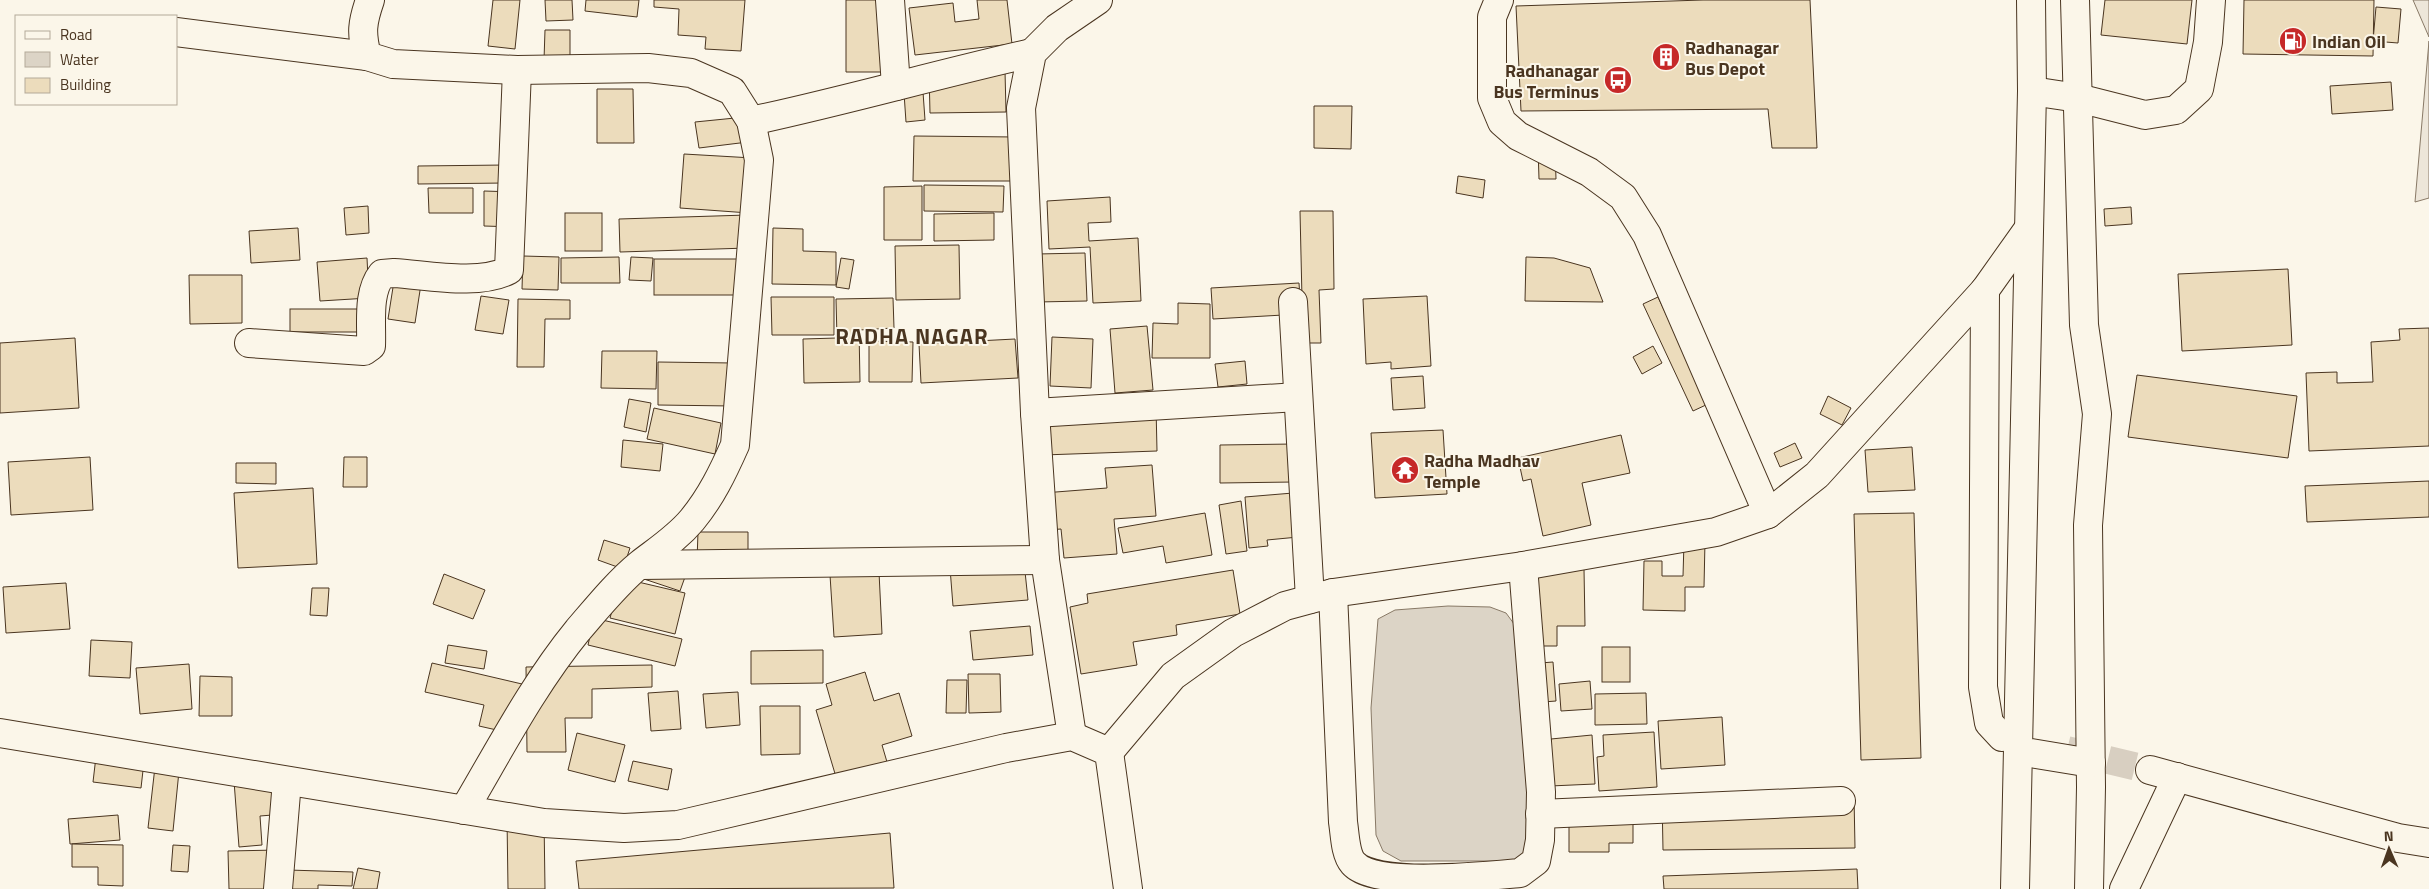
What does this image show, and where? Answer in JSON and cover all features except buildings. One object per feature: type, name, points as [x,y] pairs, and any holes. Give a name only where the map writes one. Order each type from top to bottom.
[{"type":"street","points":[[366,56],[362,37],[362,22],[370,0]]},
{"type":"street","points":[[890,0],[896,86]]},
{"type":"street","points":[[751,121],[851,100],[896,86],[1032,53],[1058,28],[1098,0]]},
{"type":"street","points":[[1499,0],[1492,17],[1492,98],[1502,122],[1518,136],[1589,172],[1623,197],[1647,235],[1768,514]]},
{"type":"street","points":[[2014,889],[2010,744],[2029,228],[2032,91],[2031,0]]},
{"type":"street","points":[[2075,0],[2084,325],[2097,414],[2088,526],[2091,763],[2089,889]]},
{"type":"street","points":[[2032,91],[2078,98],[2145,115],[2176,110],[2199,88],[2208,42],[2211,0]]},
{"type":"street","points":[[178,32],[366,56],[393,64],[517,70],[648,68],[690,73],[732,91],[751,121],[759,160],[735,445],[719,482],[692,520],[665,547],[640,565],[612,591],[583,624],[545,673],[464,810]]},
{"type":"street","points":[[1032,53],[1021,108],[1035,413],[1045,560],[1072,736]]},
{"type":"street","points":[[250,343],[364,351],[371,346],[372,294],[376,282],[382,274],[394,272],[477,278],[498,276],[509,270],[517,70]]},
{"type":"street","points":[[1128,889],[1109,752],[1173,676],[1233,633],[1285,606],[1321,596],[1523,566],[1716,532],[1768,514],[1817,475],[1985,290],[2029,228]]},
{"type":"street","points":[[1985,290],[1983,687],[1989,723],[2010,744],[2091,763]]},
{"type":"street","points":[[1293,302],[1298,397],[1321,596],[1346,845],[1352,863],[1368,881],[1391,878],[1520,873],[1536,862],[1540,840],[1541,792],[1523,566]]},
{"type":"street","points":[[1035,413],[1298,397]]},
{"type":"street","points":[[640,565],[1045,560]]},
{"type":"street","points":[[0,734],[544,823],[624,828],[678,825],[1006,748],[1072,736],[1109,752]]},
{"type":"street","points":[[2150,770],[2398,838],[2429,843]]},
{"type":"street","points":[[2124,889],[2177,777]]},
{"type":"street","points":[[278,889],[287,781]]},
{"type":"street","points":[[1540,814],[1841,801]]},
{"type":"shaded area","points":[[2413,0],[2429,0],[2429,37]]},
{"type":"shaded area","points":[[2429,41],[2429,198],[2415,202]]},
{"type":"water","points":[[1448,606],[1490,607],[1506,613],[1520,632],[1530,831],[1526,850],[1515,861],[1401,861],[1383,851],[1376,835],[1371,708],[1378,619],[1395,610]]},
{"type":"tunnel","points":[[2067,750],[2150,770]]},
{"type":"place","name":"Indian Oil","points":[[2293,41]]},
{"type":"place","name":"Radhanagar Bus Depot","points":[[1666,57]]},
{"type":"place","name":"Radhanagar Bus Terminus","points":[[1618,80]]},
{"type":"place","name":"Radha Madhav Temple","points":[[1405,470]]},
{"type":"district","name":"RADHA NAGAR","points":[[912,336]]}]
